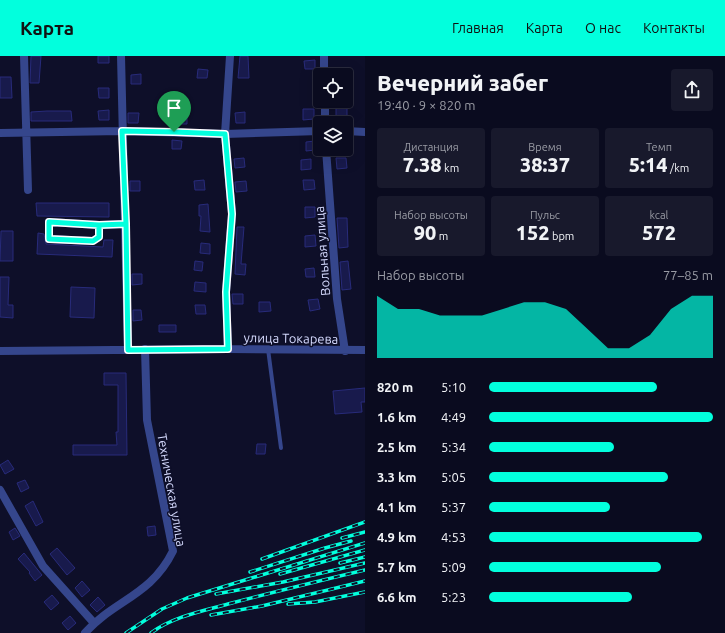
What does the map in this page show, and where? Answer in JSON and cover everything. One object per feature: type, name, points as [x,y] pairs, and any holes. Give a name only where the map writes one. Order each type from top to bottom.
[{"type":"street","points":[[24,56],[28,190]]},
{"type":"street","points":[[121,56],[128,350]]},
{"type":"street","points":[[228,349],[226,292],[232,214],[225,134],[230,56]]},
{"type":"street","points":[[324,56],[324,68]]},
{"type":"street","points":[[0,133],[26,134],[122,131],[225,134],[313,131]]},
{"type":"street","points":[[353,131],[365,132]]},
{"type":"street","name":"Вольная улица","points":[[327,156],[337,298],[345,350]]},
{"type":"street","points":[[99,225],[99,237],[93,241],[49,239],[49,222],[99,225],[126,224]]},
{"type":"street","name":"улица Токарева","points":[[0,351],[228,349],[365,350]]},
{"type":"street","name":"Техническая улица","points":[[85,633],[94,623],[143,589],[165,567],[173,551],[147,420],[145,350]]},
{"type":"street","points":[[0,490],[42,566],[94,623]]},
{"type":"lane","points":[[268,349],[281,448]]},
{"type":"building","points":[[31,56],[41,56],[39,83],[30,83]]},
{"type":"building","points":[[98,56],[109,56],[109,63],[98,63]]},
{"type":"building","points":[[240,56],[248,56],[249,78],[238,78]]},
{"type":"building","points":[[315,60],[315,68],[305,69],[304,61]]},
{"type":"building","points":[[198,69],[208,70],[207,78],[197,78]]},
{"type":"building","points":[[141,74],[141,84],[131,84],[131,75]]},
{"type":"building","points":[[0,77],[11,77],[12,98],[0,98]]},
{"type":"building","points":[[98,88],[109,88],[109,98],[99,98]]},
{"type":"building","points":[[336,108],[347,108],[347,116],[336,116]]},
{"type":"building","points":[[303,109],[314,109],[313,119],[303,120]]},
{"type":"building","points":[[109,110],[109,120],[99,120],[98,111]]},
{"type":"building","points":[[71,111],[72,121],[31,121],[31,112]]},
{"type":"building","points":[[245,112],[245,123],[236,123],[235,113]]},
{"type":"building","points":[[128,113],[139,113],[138,123],[128,123]]},
{"type":"building","points":[[177,113],[187,113],[187,124],[177,124]]},
{"type":"building","points":[[172,140],[182,141],[181,149],[172,149]]},
{"type":"building","points":[[313,141],[313,150],[306,151],[306,142]]},
{"type":"building","points":[[244,158],[245,167],[235,168],[234,159]]},
{"type":"building","points":[[336,158],[346,158],[347,168],[337,169]]},
{"type":"building","points":[[311,159],[311,169],[301,170],[301,160]]},
{"type":"building","points":[[204,180],[205,190],[195,190],[194,181]]},
{"type":"building","points":[[303,180],[314,180],[315,189],[304,190]]},
{"type":"building","points":[[130,181],[140,181],[140,191],[130,191]]},
{"type":"building","points":[[246,181],[247,191],[236,192],[235,182]]},
{"type":"building","points":[[36,203],[109,203],[109,217],[37,216]]},
{"type":"building","points":[[208,204],[210,232],[200,231],[201,216],[199,216],[199,205]]},
{"type":"building","points":[[305,207],[315,207],[315,217],[305,218]]},
{"type":"building","points":[[337,218],[347,218],[348,247],[339,248]]},
{"type":"building","points":[[237,227],[244,227],[241,264],[246,264],[245,275],[235,274]]},
{"type":"building","points":[[1,231],[13,231],[13,261],[0,261]]},
{"type":"building","points":[[38,233],[44,234],[46,244],[103,247],[104,240],[113,240],[112,257],[37,254]]},
{"type":"building","points":[[315,235],[316,246],[305,247],[305,236]]},
{"type":"building","points":[[201,243],[210,244],[210,254],[200,253]]},
{"type":"building","points":[[195,261],[203,262],[202,271],[194,270]]},
{"type":"building","points":[[348,261],[351,289],[342,290],[340,262]]},
{"type":"building","points":[[314,268],[315,277],[306,277],[305,269]]},
{"type":"building","points":[[132,274],[142,274],[142,284],[132,285]]},
{"type":"building","points":[[0,277],[9,277],[8,305],[13,305],[13,318],[0,317]]},
{"type":"building","points":[[195,282],[206,283],[206,292],[194,291]]},
{"type":"building","points":[[71,287],[95,288],[94,318],[70,317]]},
{"type":"building","points":[[232,294],[243,294],[243,304],[233,304]]},
{"type":"building","points":[[318,299],[320,309],[310,311],[308,300]]},
{"type":"building","points":[[259,302],[270,302],[271,311],[259,312]]},
{"type":"building","points":[[195,305],[205,305],[206,314],[196,314]]},
{"type":"building","points":[[133,310],[141,310],[142,320],[133,321]]},
{"type":"building","points":[[159,325],[176,325],[176,332],[159,332]]},
{"type":"building","points":[[104,373],[126,373],[127,455],[73,455],[73,445],[117,445],[116,432],[118,432],[118,385],[104,385]]},
{"type":"building","points":[[365,388],[365,402],[361,402],[362,412],[335,414],[333,391]]},
{"type":"building","points":[[257,444],[266,444],[265,454],[256,454]]},
{"type":"building","points":[[8,460],[14,469],[5,474],[0,465]]},
{"type":"building","points":[[25,480],[29,488],[21,492],[17,483]]},
{"type":"building","points":[[33,501],[43,522],[36,526],[25,506]]},
{"type":"building","points":[[155,526],[156,535],[148,536],[147,527]]},
{"type":"building","points":[[15,528],[20,536],[13,540],[9,532]]},
{"type":"building","points":[[57,548],[75,568],[67,575],[50,554]]},
{"type":"building","points":[[24,553],[42,575],[35,581],[29,573],[30,572],[18,559]]},
{"type":"building","points":[[82,581],[90,590],[82,597],[75,588]]},
{"type":"building","points":[[52,595],[59,603],[51,610],[44,602]]},
{"type":"building","points":[[98,597],[105,605],[97,612],[90,605]]},
{"type":"building","points":[[70,616],[76,623],[68,630],[62,623]]},
{"type":"railway","points":[[262,559],[365,522]]},
{"type":"railway","points":[[342,538],[365,532]]},
{"type":"railway","points":[[250,572],[351,541]]},
{"type":"railway","points":[[126,633],[162,609],[187,598],[365,543]]},
{"type":"railway","points":[[280,574],[365,550]]},
{"type":"railway","points":[[340,563],[365,557]]},
{"type":"railway","points":[[216,594],[283,582],[365,563]]},
{"type":"railway","points":[[151,633],[159,627],[198,612],[365,570]]},
{"type":"railway","points":[[211,615],[262,606],[365,581]]},
{"type":"railway","points":[[288,604],[315,602],[365,592]]},
{"type":"route","points":[[174,132],[122,131],[126,224],[99,225],[49,222],[49,239],[93,241],[99,237],[99,225],[126,224],[128,350],[228,349],[226,292],[232,214],[225,134],[174,132]]}]
